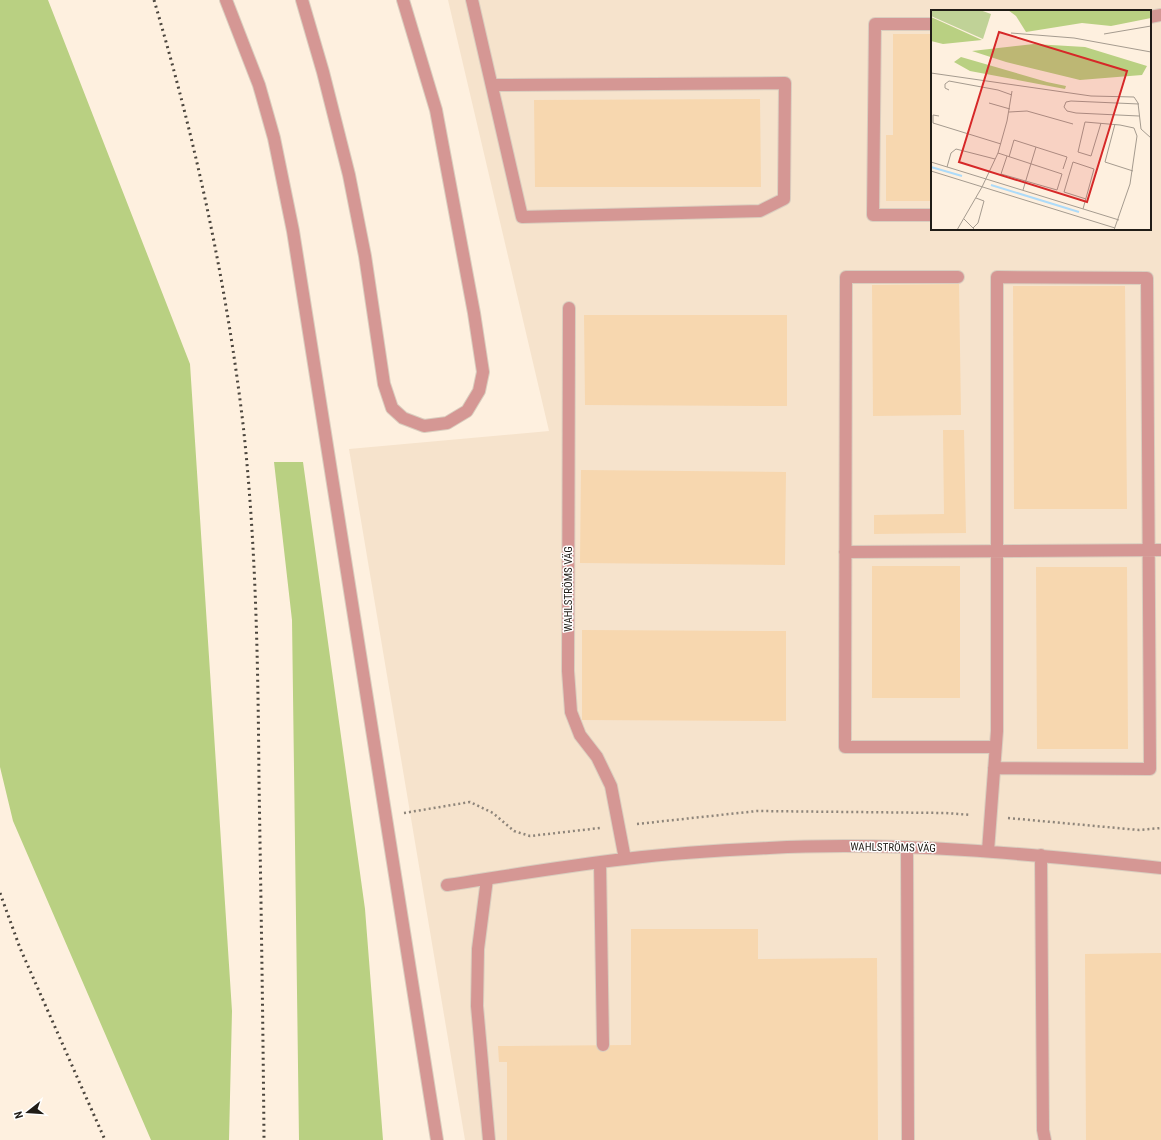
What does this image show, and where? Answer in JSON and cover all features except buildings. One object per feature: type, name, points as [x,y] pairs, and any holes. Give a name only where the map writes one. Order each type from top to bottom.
[{"type":"street","points":[[226,0],[259,85],[274,138],[293,231],[437,1140]]},
{"type":"street","points":[[302,0],[348,175],[365,256],[384,384],[392,408],[403,418],[424,426],[447,423],[467,411],[479,391],[483,372],[474,313],[436,110],[403,0]]},
{"type":"street","points":[[472,0],[522,217],[760,211],[784,199],[785,83],[492,85]]},
{"type":"street","points":[[1151,17],[1161,16]]},
{"type":"street","points":[[931,24],[875,24],[873,215],[931,215]]},
{"type":"street","points":[[958,277],[846,277],[845,747],[995,747]]},
{"type":"street","points":[[988,851],[996,731],[997,277],[1147,278],[1150,769],[994,768]]},
{"type":"street","name":"WAHLSTRÖMS VÄG","points":[[569,308],[568,671],[571,712],[580,734],[597,757],[611,786],[625,859]]},
{"type":"street","points":[[845,552],[1161,550]]},
{"type":"street","name":"WAHLSTRÖMS VÄG","points":[[447,885],[625,859],[770,847],[907,847],[988,851],[1041,855],[1161,868]]},
{"type":"street","points":[[907,847],[908,1140]]},
{"type":"street","points":[[1041,855],[1043,1130],[1045,1140]]},
{"type":"street","points":[[600,862],[603,1045]]},
{"type":"street","points":[[487,879],[478,949],[477,1006],[489,1140]]},
{"type":"path","points":[[386,816],[470,802],[493,813],[514,831],[530,836],[757,811],[946,813],[1139,830],[1161,828]]},
{"type":"shaded area","points":[[448,0],[1161,0],[1161,1140],[465,1140],[349,449],[549,431]]},
{"type":"green space","points":[[0,0],[48,0],[190,364],[232,1011],[229,1140],[151,1140],[13,821],[0,767]]},
{"type":"green space","points":[[274,462],[303,462],[365,909],[383,1140],[299,1140],[292,620]]},
{"type":"railway","points":[[154,0],[183,105],[208,210],[228,317],[243,424],[254,557],[257,647],[264,1140]]},
{"type":"railway","points":[[0,893],[20,948],[105,1140]]}]
